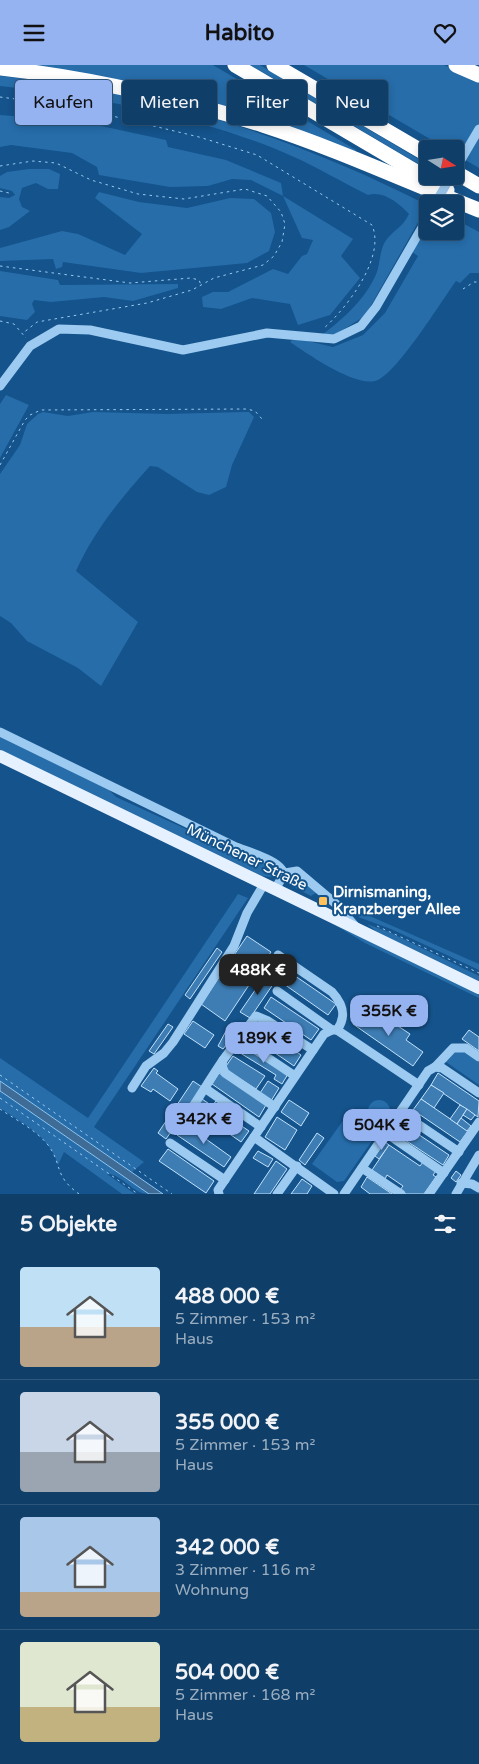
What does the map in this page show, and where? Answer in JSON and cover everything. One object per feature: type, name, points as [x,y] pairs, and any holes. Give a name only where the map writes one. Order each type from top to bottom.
[{"type":"highway","points":[[235,65],[479,209]]},
{"type":"highway","points":[[274,65],[419,150]]},
{"type":"highway","points":[[456,65],[479,75]]},
{"type":"highway","points":[[0,68],[80,79],[188,103],[309,142],[479,209]]},
{"type":"highway","points":[[464,177],[479,186]]},
{"type":"main road","name":"Münchener Straße","points":[[0,756],[479,988]]},
{"type":"street","points":[[464,154],[479,129]]},
{"type":"street","points":[[0,386],[30,346],[60,329],[90,330],[183,350],[267,333],[334,339],[361,326],[376,307],[419,232]]},
{"type":"street","points":[[0,732],[236,847],[274,862],[280,866],[284,875]]},
{"type":"street","points":[[132,1088],[146,1066],[164,1053],[173,1042],[234,946],[247,913],[269,887],[284,875],[293,870],[301,873],[336,904],[358,928]]},
{"type":"street","points":[[219,1194],[218,1190],[324,1034],[335,1030],[344,1021],[343,1009],[339,999],[332,992],[278,955]]},
{"type":"street","points":[[277,991],[418,1085]]},
{"type":"street","points":[[180,1124],[206,1089],[208,1081],[253,1018],[261,1017],[313,1050]]},
{"type":"street","points":[[238,1038],[296,1076]]},
{"type":"street","points":[[344,1194],[428,1071],[435,1067],[453,1048],[466,1048],[479,1057]]},
{"type":"street","points":[[223,1060],[224,1073],[275,1107]]},
{"type":"street","points":[[435,1067],[442,1068],[479,1093]]},
{"type":"street","points":[[206,1089],[261,1127]]},
{"type":"street","points":[[400,1112],[459,1152]]},
{"type":"street","points":[[429,1194],[479,1122]]},
{"type":"street","points":[[386,1133],[444,1173]]},
{"type":"street","points":[[254,1137],[334,1194]]},
{"type":"street","points":[[170,1143],[225,1180]]},
{"type":"street","points":[[456,1194],[479,1155]]},
{"type":"street","points":[[277,1194],[296,1166]]},
{"type":"street","points":[[362,1168],[401,1194]]},
{"type":"street","points":[[462,1183],[472,1184],[479,1188]]},
{"type":"path","points":[[0,97],[71,107],[199,137],[257,155],[372,225],[377,235],[374,250],[362,282],[336,317],[313,337]]},
{"type":"path","points":[[0,165],[33,161],[56,163],[91,180],[138,194],[184,199],[245,189],[268,196],[281,211],[285,224],[282,242],[274,256],[263,265],[214,279],[146,303],[37,322],[24,333]]},
{"type":"path","points":[[0,191],[9,193]]},
{"type":"path","points":[[0,266],[130,283],[191,278],[199,280],[201,285]]},
{"type":"path","points":[[463,289],[474,281],[479,282]]},
{"type":"path","points":[[0,321],[14,324],[24,333],[30,346]]},
{"type":"path","points":[[0,465],[26,420],[35,412],[42,410],[248,409],[255,411],[262,419]]},
{"type":"path","points":[[373,925],[479,973]]},
{"type":"path","points":[[0,1075],[172,1194]]},
{"type":"path","points":[[0,1098],[138,1194]]},
{"type":"path","points":[[0,1109],[43,1141],[52,1153],[63,1180],[79,1194]]},
{"type":"shaded area","points":[[21,65],[213,65],[238,80],[227,80],[227,120],[217,117],[217,80],[122,80],[122,92],[112,89],[112,80],[77,80]]},
{"type":"shaded area","points":[[250,65],[260,65],[285,80],[276,80]]},
{"type":"shaded area","points":[[304,65],[444,65],[479,80],[479,168],[464,159],[464,140],[432,140],[388,114],[388,80],[330,80]]},
{"type":"shaded area","points":[[0,76],[31,80],[15,80],[15,88],[0,86]]},
{"type":"shaded area","points":[[112,93],[122,95],[122,105],[112,103]]},
{"type":"shaded area","points":[[307,93],[317,99],[317,104],[307,98]]},
{"type":"shaded area","points":[[0,115],[15,116],[15,125],[97,125],[166,140],[168,147],[226,160],[281,183],[283,196],[251,180],[232,179],[208,186],[170,187],[99,175],[97,167],[72,153],[11,145],[0,147]]},
{"type":"shaded area","points":[[217,119],[227,122],[227,125],[235,125],[273,138],[325,158],[419,201],[419,221],[365,316],[333,336],[322,335],[354,307],[367,291],[377,272],[385,242],[409,214],[385,196],[379,194],[368,195],[294,157],[205,125],[217,125]]},
{"type":"shaded area","points":[[307,121],[356,150],[354,154],[245,125],[307,125]]},
{"type":"shaded area","points":[[352,125],[361,125],[419,159],[419,164]]},
{"type":"shaded area","points":[[49,169],[60,174],[58,189],[48,189],[36,183],[22,188],[19,199],[22,207],[30,211],[9,227],[0,230],[0,197],[9,198],[15,195],[12,191],[0,188],[0,176],[7,172]]},
{"type":"shaded area","points":[[99,192],[139,202],[187,208],[230,198],[254,199],[271,213],[275,232],[269,251],[247,263],[141,273],[63,262],[62,267],[56,269],[53,259],[0,261],[0,248],[62,231],[78,234],[125,255],[142,234],[95,198]]},
{"type":"shaded area","points":[[283,196],[353,239],[341,256],[360,278],[330,315],[298,325],[290,304],[252,298],[221,309],[203,307],[202,297],[213,292],[228,292],[273,269],[288,274],[302,256],[307,254],[313,240],[302,238]]},
{"type":"shaded area","points":[[464,224],[479,232],[479,273],[470,273],[460,283],[456,281],[406,353],[384,376],[375,381],[355,379],[331,368],[290,342],[295,338],[333,347],[363,335],[385,313],[418,256],[412,252],[420,240],[464,240]]},
{"type":"shaded area","points":[[0,271],[58,280],[60,285],[178,284],[178,288],[133,301],[104,297],[51,302],[34,300],[32,304],[35,312],[27,320],[0,316]]},
{"type":"shaded area","points":[[6,395],[29,405],[0,458],[0,404]]},
{"type":"shaded area","points":[[43,412],[68,416],[93,412],[167,414],[249,412],[254,417],[232,465],[226,487],[209,495],[197,492],[158,467],[150,466],[119,503],[83,556],[76,571],[138,622],[101,686],[78,668],[27,641],[11,623],[0,616],[0,474],[20,445],[27,424]]},
{"type":"shaded area","points":[[0,736],[108,789],[116,797],[234,851],[272,865],[277,872],[271,877],[262,876],[0,750]]},
{"type":"shaded area","points":[[294,875],[300,877],[328,902],[318,897],[319,895],[316,893],[311,896],[292,886],[289,880]]},
{"type":"shaded area","points":[[238,894],[248,898],[94,1127],[144,1162],[132,1172],[0,1081],[0,1058],[88,1118]]},
{"type":"shaded area","points":[[363,913],[479,964],[479,970],[391,929],[358,917]]},
{"type":"shaded area","points":[[325,919],[479,993],[479,998],[365,943]]},
{"type":"shaded area","points":[[367,924],[389,932],[479,976],[479,981],[377,932]]},
{"type":"shaded area","points":[[459,1049],[479,1062],[479,1085],[446,1062],[445,1059]]},
{"type":"shaded area","points":[[0,1081],[163,1194],[149,1194],[0,1091]]},
{"type":"shaded area","points":[[0,1091],[149,1194],[138,1191],[118,1177],[107,1174],[135,1194],[122,1194],[64,1152],[58,1165],[49,1146],[35,1132],[0,1108]]},
{"type":"shaded area","points":[[379,1100],[387,1103],[390,1111],[387,1119],[379,1122],[371,1119],[368,1111],[371,1103]]},
{"type":"shaded area","points":[[352,1108],[381,1128],[344,1181],[337,1182],[312,1164]]},
{"type":"building","points":[[247,936],[271,952],[225,1021],[201,1004]]},
{"type":"building","points":[[217,948],[222,952],[190,999],[185,995]]},
{"type":"building","points":[[288,971],[336,1004],[328,1015],[281,982]]},
{"type":"building","points":[[267,973],[276,980],[250,1018],[240,1012]]},
{"type":"building","points":[[271,997],[319,1029],[311,1040],[264,1008]]},
{"type":"building","points":[[362,1010],[379,1022],[383,1016],[410,1034],[406,1040],[423,1052],[413,1066],[353,1024]]},
{"type":"building","points":[[193,1021],[214,1035],[205,1048],[184,1034]]},
{"type":"building","points":[[254,1022],[301,1055],[294,1066],[246,1033]]},
{"type":"building","points":[[168,1024],[173,1027],[154,1054],[149,1051]]},
{"type":"building","points":[[469,1030],[479,1037],[479,1051],[462,1039]]},
{"type":"building","points":[[226,1031],[233,1036],[223,1049],[218,1046]]},
{"type":"building","points":[[240,1045],[288,1074],[282,1084],[274,1079],[276,1075],[237,1051]]},
{"type":"building","points":[[233,1056],[265,1076],[256,1089],[224,1069]]},
{"type":"building","points":[[154,1068],[158,1071],[156,1073],[178,1089],[170,1101],[153,1089],[151,1092],[141,1086]]},
{"type":"building","points":[[219,1073],[266,1105],[259,1117],[212,1084]]},
{"type":"building","points":[[438,1073],[479,1101],[478,1117],[431,1085]]},
{"type":"building","points":[[193,1081],[202,1087],[166,1139],[158,1133]]},
{"type":"building","points":[[268,1081],[279,1088],[271,1101],[260,1093]]},
{"type":"building","points":[[431,1085],[444,1093],[434,1108],[421,1099]]},
{"type":"building","points":[[202,1099],[249,1131],[241,1142],[194,1109]]},
{"type":"building","points":[[421,1099],[468,1131],[460,1142],[413,1110]]},
{"type":"building","points":[[289,1100],[309,1113],[301,1126],[281,1112]]},
{"type":"building","points":[[216,1101],[222,1105],[218,1110],[212,1106]]},
{"type":"building","points":[[460,1105],[467,1109],[457,1124],[450,1119]]},
{"type":"building","points":[[467,1109],[475,1115],[471,1120],[463,1115]]},
{"type":"building","points":[[277,1117],[297,1130],[285,1150],[265,1137]]},
{"type":"building","points":[[461,1118],[471,1126],[467,1131],[457,1124]]},
{"type":"building","points":[[185,1124],[231,1157],[224,1167],[177,1135]]},
{"type":"building","points":[[403,1124],[449,1155],[443,1165],[396,1134]]},
{"type":"building","points":[[317,1133],[324,1138],[305,1165],[299,1160]]},
{"type":"building","points":[[385,1142],[389,1145],[379,1159],[375,1156]]},
{"type":"building","points":[[389,1145],[420,1166],[423,1162],[436,1171],[433,1175],[436,1177],[424,1194],[406,1194],[400,1190],[403,1186],[387,1175],[385,1179],[372,1170]]},
{"type":"building","points":[[168,1149],[214,1181],[206,1193],[159,1161]]},
{"type":"building","points":[[258,1151],[273,1159],[268,1167],[253,1158]]},
{"type":"building","points":[[276,1161],[287,1169],[270,1194],[254,1194]]},
{"type":"building","points":[[456,1171],[461,1175],[456,1182],[451,1178]]},
{"type":"building","points":[[367,1177],[392,1194],[370,1194],[361,1187]]},
{"type":"building","points":[[302,1179],[312,1186],[307,1194],[291,1194]]},
{"type":"place","name":"Dirnismaning, Kranzberger Allee","points":[[323,901]]}]
